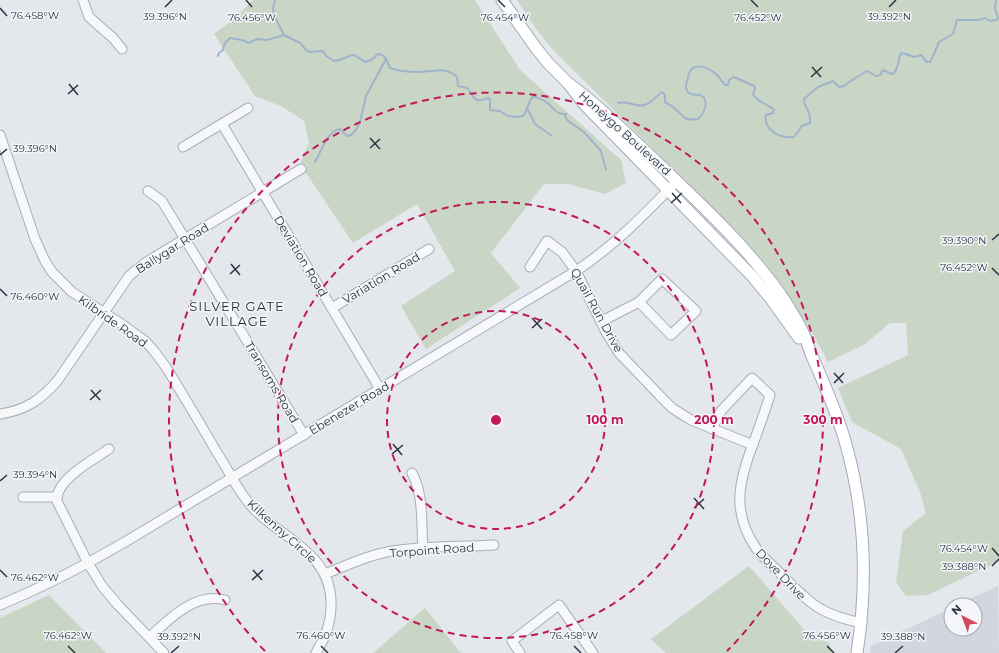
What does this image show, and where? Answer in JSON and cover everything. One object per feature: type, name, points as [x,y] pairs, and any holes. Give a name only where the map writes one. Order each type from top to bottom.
[{"type":"main road","name":"Honeygo Boulevard","points":[[502,0],[536,48],[568,83],[584,104],[753,277],[771,299],[811,355]]},
{"type":"main road","name":"Honeygo Boulevard","points":[[568,83],[589,98],[677,181],[732,236],[758,266],[794,315],[822,377],[836,414],[854,474],[861,520],[864,554],[862,623],[857,653]]},
{"type":"street","points":[[82,0],[90,17],[113,38],[122,49]]},
{"type":"street","points":[[183,147],[248,108]]},
{"type":"street","name":"Deviation Road","points":[[222,124],[380,389]]},
{"type":"street","name":"Kilbride Road","points":[[0,135],[35,239],[45,261],[61,282],[72,292],[136,334],[154,351],[166,367],[233,478]]},
{"type":"street","name":"Ballygar Road","points":[[0,414],[12,412],[26,406],[39,400],[48,392],[58,380],[120,288],[132,273],[145,263],[301,169]]},
{"type":"street","name":"Ebenezer Road","points":[[0,605],[38,589],[88,563],[233,478],[576,271],[621,237],[677,181]]},
{"type":"street","name":"Transoms Road","points":[[148,191],[162,201],[304,435]]},
{"type":"street","name":"Quail Run Drive","points":[[530,267],[547,241],[562,252],[576,271],[602,321],[606,332],[620,353],[664,400],[683,415],[712,429],[753,445]]},
{"type":"street","name":"Variation Road","points":[[332,308],[429,248]]},
{"type":"street","points":[[602,321],[639,302],[662,279],[696,311],[671,335],[639,302]]},
{"type":"street","name":"Dove Drive","points":[[712,429],[721,411],[752,378],[770,395],[742,476],[740,499],[741,514],[745,527],[756,549],[805,599],[826,613],[862,623]]},
{"type":"street","points":[[108,448],[67,478],[59,488],[57,497],[59,506],[88,563],[109,596],[164,653]]},
{"type":"street","points":[[412,473],[416,480],[419,495],[423,548]]},
{"type":"street","name":"Kilkenny Circle","points":[[233,478],[251,505],[268,521],[307,550],[328,580],[331,597],[331,617],[328,629],[316,653]]},
{"type":"street","points":[[23,497],[57,497]]},
{"type":"street","name":"Torpoint Road","points":[[325,574],[374,556],[391,552],[423,548],[494,546]]},
{"type":"street","points":[[150,637],[172,617],[192,605],[205,599],[213,598],[225,600]]},
{"type":"street","points":[[520,653],[512,641],[559,605],[593,653]]},
{"type":"shaded area","points":[[998,586],[999,653],[870,653],[871,646],[943,612],[943,637],[983,637],[983,597],[974,597]]},
{"type":"green space","points":[[253,0],[475,0],[520,70],[621,160],[626,183],[605,194],[568,184],[544,184],[491,253],[520,288],[426,349],[401,306],[455,271],[417,204],[353,243],[300,164],[309,142],[304,121],[281,106],[255,96],[214,34],[233,20]]},
{"type":"green space","points":[[517,0],[999,0],[999,561],[928,595],[906,596],[896,582],[903,531],[926,513],[920,492],[901,449],[852,422],[838,388],[908,355],[906,323],[890,323],[865,344],[828,362],[812,332],[785,289],[764,262],[728,223],[553,50],[537,30]]},
{"type":"green space","points":[[749,566],[807,633],[829,643],[833,653],[666,653],[651,639]]},
{"type":"green space","points":[[49,595],[106,653],[0,653],[0,618]]},
{"type":"green space","points":[[425,608],[461,653],[373,653]]},
{"type":"waterway","points":[[275,0],[273,8],[274,15],[284,35],[300,43],[310,52],[323,51],[326,56],[334,61],[353,55],[365,62],[371,60],[378,54],[385,57],[390,68],[396,70],[415,72],[438,70],[448,72],[457,77],[458,86],[467,88],[475,99],[490,99],[490,110],[500,111],[508,116],[523,116],[534,96],[545,101],[557,112],[567,114]]},
{"type":"waterway","points":[[618,103],[624,102],[641,106],[648,104],[662,92],[665,95],[665,102],[674,107],[684,117],[692,120],[698,119],[704,110],[705,100],[704,97],[687,91],[686,83],[693,68],[701,67],[714,72],[725,85],[728,85],[729,80],[734,77],[754,86],[755,88],[753,94],[755,97],[774,110],[773,113],[766,115],[767,125],[770,129],[784,137],[794,137],[802,126],[810,123],[810,116],[804,99],[818,87],[833,81],[839,87],[844,86],[867,71],[876,76],[880,75],[883,70],[892,74],[897,68],[901,53],[914,57],[921,55],[927,62],[930,62],[939,42],[953,34],[957,20],[979,20],[985,18],[990,21],[997,20],[998,18],[995,8],[996,0]]},
{"type":"waterway","points":[[218,56],[230,38],[249,43],[257,39],[267,40],[284,35]]},
{"type":"waterway","points":[[315,162],[325,142],[331,134],[340,129],[347,136],[351,135],[356,130],[360,122],[366,96],[386,59]]},
{"type":"waterway","points":[[528,110],[535,124],[552,136]]},
{"type":"waterway","points":[[564,114],[567,120],[584,132],[601,151],[606,170]]},
{"type":"district","name":"SILVER GATE VILLAGE","points":[[237,314]]}]
